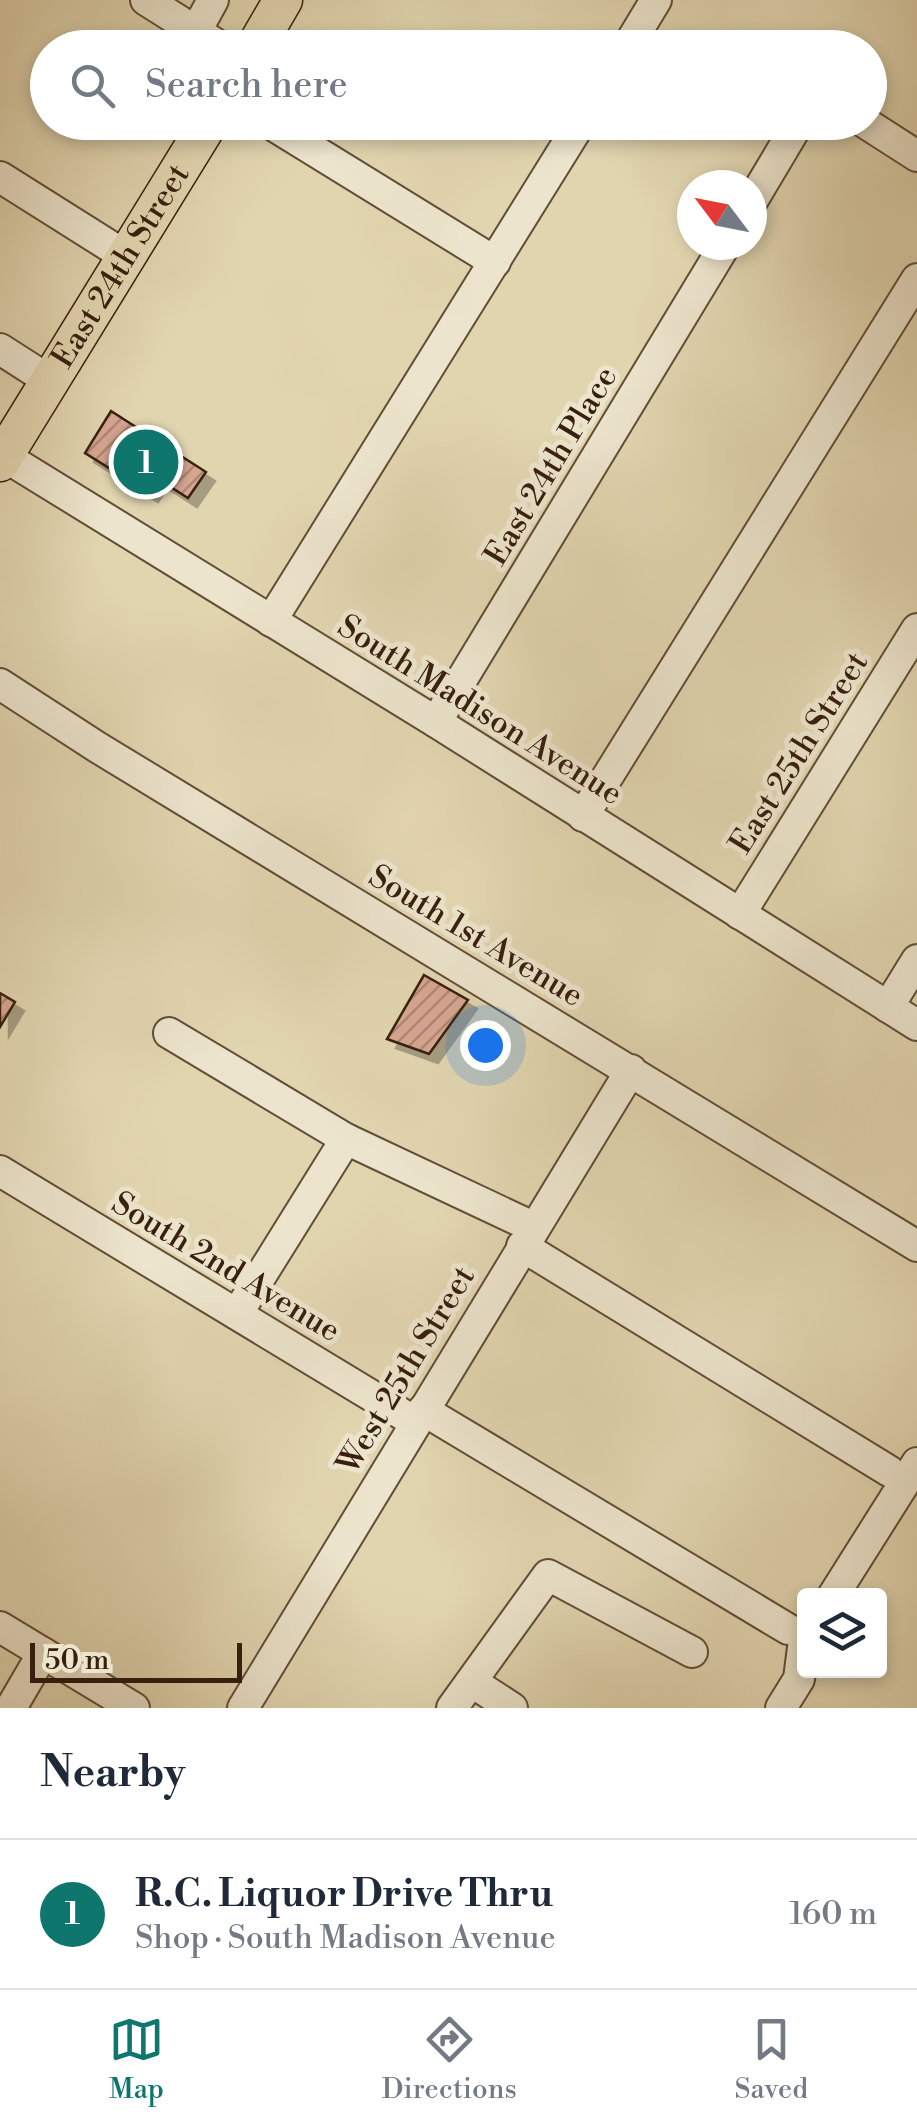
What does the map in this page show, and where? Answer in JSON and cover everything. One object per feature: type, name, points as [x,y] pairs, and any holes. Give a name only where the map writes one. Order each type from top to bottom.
[{"type":"main road","points":[[262,30],[271,4]]},
{"type":"main road","name":"East 24th Street","points":[[6,441],[50,381],[198,140]]},
{"type":"street","points":[[146,0],[194,30]]},
{"type":"street","points":[[197,30],[213,0]]},
{"type":"street","points":[[638,30],[656,0]]},
{"type":"street","points":[[887,137],[917,156]]},
{"type":"street","points":[[297,140],[496,262]]},
{"type":"street","points":[[271,621],[570,140]]},
{"type":"street","points":[[767,176],[789,140]]},
{"type":"street","points":[[0,177],[127,257]]},
{"type":"street","name":"East 24th Place","points":[[436,722],[716,260]]},
{"type":"street","points":[[583,816],[917,279]]},
{"type":"street","points":[[0,349],[50,381]]},
{"type":"street","name":"South Madison Avenue","points":[[6,441],[271,621],[917,1025]]},
{"type":"street","name":"East 25th Street","points":[[740,914],[917,629]]},
{"type":"street","name":"South 1st Avenue","points":[[0,684],[111,756],[917,1246]]},
{"type":"street","points":[[888,1007],[917,960]]},
{"type":"street","points":[[169,1033],[346,1139],[528,1236],[903,1467],[837,1588]]},
{"type":"street","name":"West 25th Street","points":[[243,1708],[630,1070]]},
{"type":"street","points":[[237,1314],[346,1139]]},
{"type":"street","name":"South 2nd Avenue","points":[[0,1171],[237,1314],[796,1634]]},
{"type":"street","points":[[452,1708],[548,1575],[692,1652]]},
{"type":"street","points":[[0,1627],[134,1708]]},
{"type":"street","points":[[781,1708],[798,1680],[796,1634]]},
{"type":"street","points":[[11,1708],[43,1653]]},
{"type":"street","points":[[472,1682],[512,1708]]},
{"type":"building","points":[[111,411],[206,472],[188,498],[158,479],[149,493],[85,453]]},
{"type":"building","points":[[424,975],[468,1000],[429,1054],[387,1039]]},
{"type":"building","points":[[0,993],[15,1002],[0,1027]]},
{"type":"place","name":"R.C. Liquor Drive Thru","points":[[146,462]]}]
